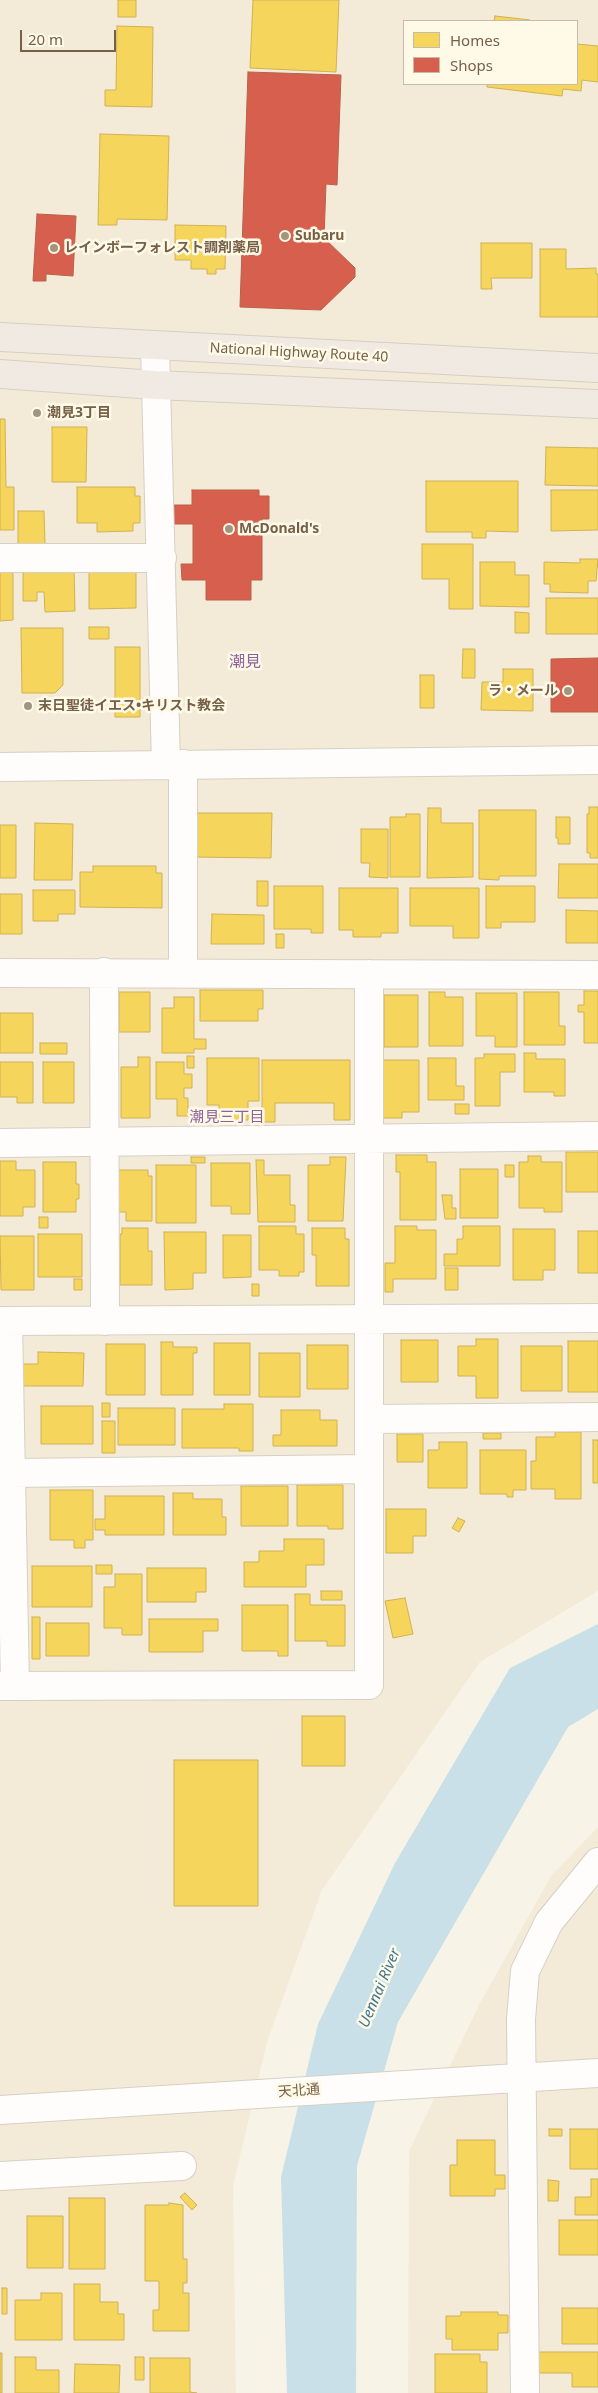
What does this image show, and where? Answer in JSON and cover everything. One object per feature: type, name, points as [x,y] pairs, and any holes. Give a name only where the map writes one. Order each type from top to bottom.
[{"type":"highway","name":"National Highway Route 40","points":[[0,337],[598,368]]},
{"type":"highway","points":[[0,374],[155,385],[598,404]]},
{"type":"street","points":[[155,346],[162,558],[175,764],[183,973]]},
{"type":"street","points":[[0,558],[162,558]]},
{"type":"street","points":[[0,768],[175,764],[598,760]]},
{"type":"street","points":[[104,972],[105,1320]]},
{"type":"street","points":[[0,973],[598,975]]},
{"type":"street","points":[[369,974],[369,1140],[369,1319],[369,1685],[7,1686],[6,1564],[10,1473],[4,1320],[105,1320],[369,1319],[598,1318]]},
{"type":"street","points":[[0,1143],[598,1136]]},
{"type":"street","points":[[369,1419],[598,1417]]},
{"type":"street","points":[[10,1473],[369,1469]]},
{"type":"street","points":[[525,2393],[521,2018],[525,1971],[549,1922],[598,1862]]},
{"type":"street","name":"天北通","points":[[0,2110],[598,2073]]},
{"type":"street","points":[[0,2176],[182,2166]]},
{"type":"shaded area","points":[[0,0],[598,0],[598,1591],[480,1662],[322,1890],[267,2042],[233,2186],[236,2393],[0,2393]]},
{"type":"shaded area","points":[[598,1827],[598,2393],[408,2393],[409,2151],[479,2005],[551,1876]]},
{"type":"water","name":"Uennai River","points":[[598,1624],[598,1709],[568,1727],[398,2022],[357,2166],[356,2393],[287,2393],[281,2177],[318,2024],[395,1863],[510,1668]]},
{"type":"building: Homes","points":[[118,0],[136,0],[136,17],[118,17]]},
{"type":"building: Homes","points":[[253,0],[339,0],[336,72],[250,68]]},
{"type":"building: Homes","points":[[495,16],[530,20],[494,20]]},
{"type":"building: Homes","points":[[117,26],[153,27],[152,107],[105,106],[105,90],[116,90]]},
{"type":"building: Homes","points":[[578,44],[598,46],[598,82],[582,80],[581,91],[563,89],[562,96],[487,87],[487,85],[578,85]]},
{"type":"building: Homes","points":[[100,134],[169,136],[167,220],[117,219],[117,225],[98,225]]},
{"type":"building: Homes","points":[[175,225],[226,226],[225,269],[216,269],[216,274],[207,274],[207,269],[191,269],[191,260],[175,260]]},
{"type":"building: Homes","points":[[481,243],[532,243],[532,278],[491,278],[492,289],[481,289]]},
{"type":"building: Homes","points":[[540,249],[566,249],[566,269],[596,268],[596,274],[598,274],[598,317],[540,317]]},
{"type":"building: Homes","points":[[0,419],[5,419],[6,487],[14,487],[14,530],[0,530]]},
{"type":"building: Homes","points":[[52,427],[87,427],[86,482],[52,482]]},
{"type":"building: Homes","points":[[546,447],[598,448],[598,486],[545,485]]},
{"type":"building: Homes","points":[[426,481],[518,481],[518,532],[486,531],[486,538],[472,538],[472,532],[426,532]]},
{"type":"building: Homes","points":[[77,487],[135,487],[135,496],[140,496],[140,523],[133,523],[133,531],[97,532],[97,523],[77,523]]},
{"type":"building: Homes","points":[[551,490],[598,490],[598,530],[551,531]]},
{"type":"building: Homes","points":[[18,511],[44,511],[45,544],[18,544]]},
{"type":"building: Homes","points":[[422,544],[473,544],[473,609],[449,609],[449,579],[422,579]]},
{"type":"building: Homes","points":[[580,559],[598,559],[596,581],[588,581],[588,593],[550,592],[550,584],[544,584],[544,562],[580,563]]},
{"type":"building: Homes","points":[[480,562],[515,562],[515,575],[529,575],[529,607],[480,606]]},
{"type":"building: Homes","points":[[23,566],[74,566],[75,611],[45,612],[44,592],[37,592],[37,601],[23,601]]},
{"type":"building: Homes","points":[[89,568],[136,568],[136,608],[89,609]]},
{"type":"building: Homes","points":[[0,571],[13,571],[13,620],[0,621]]},
{"type":"building: Homes","points":[[546,598],[598,598],[598,634],[546,634]]},
{"type":"building: Homes","points":[[515,612],[529,613],[529,633],[515,633]]},
{"type":"building: Homes","points":[[89,627],[109,627],[109,639],[89,639]]},
{"type":"building: Homes","points":[[21,628],[63,628],[63,685],[55,693],[22,693]]},
{"type":"building: Homes","points":[[115,647],[140,647],[140,717],[115,717]]},
{"type":"building: Homes","points":[[463,649],[475,649],[475,678],[462,678]]},
{"type":"building: Homes","points":[[503,669],[533,669],[533,711],[481,710],[482,682],[503,682]]},
{"type":"building: Homes","points":[[420,675],[434,675],[434,708],[420,708]]},
{"type":"building: Homes","points":[[589,807],[598,807],[598,858],[590,858],[590,853],[587,853],[587,814],[589,814]]},
{"type":"building: Homes","points":[[428,808],[441,808],[441,823],[473,823],[473,877],[427,878]]},
{"type":"building: Homes","points":[[479,810],[536,810],[536,876],[499,876],[499,880],[479,879]]},
{"type":"building: Homes","points":[[194,813],[272,813],[271,858],[194,857]]},
{"type":"building: Homes","points":[[406,814],[420,814],[420,877],[390,877],[390,817],[406,817]]},
{"type":"building: Homes","points":[[556,817],[570,817],[570,844],[558,844],[558,838],[556,838]]},
{"type":"building: Homes","points":[[35,823],[73,824],[72,880],[34,880]]},
{"type":"building: Homes","points":[[0,825],[16,825],[16,878],[0,878]]},
{"type":"building: Homes","points":[[361,829],[388,829],[388,878],[369,877],[370,863],[361,863]]},
{"type":"building: Homes","points":[[559,864],[598,864],[598,898],[558,898]]},
{"type":"building: Homes","points":[[93,866],[156,866],[156,873],[162,873],[162,908],[80,907],[80,872],[93,872]]},
{"type":"building: Homes","points":[[257,881],[268,881],[268,906],[257,906]]},
{"type":"building: Homes","points":[[274,886],[323,886],[323,933],[311,933],[311,929],[274,929]]},
{"type":"building: Homes","points":[[486,886],[535,886],[535,922],[501,922],[501,928],[486,928]]},
{"type":"building: Homes","points":[[339,888],[398,888],[398,933],[381,933],[381,937],[353,937],[353,930],[339,930]]},
{"type":"building: Homes","points":[[410,888],[479,888],[479,938],[453,938],[453,926],[410,926]]},
{"type":"building: Homes","points":[[33,890],[75,890],[75,914],[58,914],[58,921],[33,921]]},
{"type":"building: Homes","points":[[0,894],[22,894],[22,934],[0,934]]},
{"type":"building: Homes","points":[[566,910],[598,911],[598,943],[566,943]]},
{"type":"building: Homes","points":[[212,914],[264,915],[264,944],[211,944]]},
{"type":"building: Homes","points":[[276,934],[284,934],[284,948],[276,948]]},
{"type":"building: Homes","points":[[200,990],[263,990],[263,1009],[258,1009],[258,1021],[200,1021]]},
{"type":"building: Homes","points":[[584,991],[598,991],[598,1043],[584,1043],[584,1012],[578,1012],[578,1005],[584,1005]]},
{"type":"building: Homes","points":[[119,992],[150,992],[150,1032],[119,1032]]},
{"type":"building: Homes","points":[[429,992],[445,992],[445,997],[463,997],[463,1046],[429,1046]]},
{"type":"building: Homes","points":[[524,992],[559,992],[559,1026],[565,1026],[565,1045],[524,1045]]},
{"type":"building: Homes","points":[[476,993],[517,993],[517,1047],[495,1047],[495,1036],[476,1036]]},
{"type":"building: Homes","points":[[384,995],[418,995],[418,1047],[384,1047]]},
{"type":"building: Homes","points":[[174,997],[194,997],[194,1039],[206,1039],[206,1049],[194,1049],[194,1053],[162,1053],[162,1008],[174,1008]]},
{"type":"building: Homes","points":[[0,1013],[33,1013],[33,1053],[0,1053]]},
{"type":"building: Homes","points":[[40,1043],[67,1043],[67,1054],[40,1054]]},
{"type":"building: Homes","points":[[524,1053],[536,1053],[536,1059],[565,1059],[565,1096],[554,1096],[554,1092],[524,1092]]},
{"type":"building: Homes","points":[[484,1054],[515,1054],[515,1072],[500,1072],[500,1106],[475,1106],[475,1058],[484,1058]]},
{"type":"building: Homes","points":[[187,1056],[194,1056],[194,1068],[187,1068]]},
{"type":"building: Homes","points":[[138,1057],[150,1057],[150,1118],[121,1118],[121,1067],[138,1067]]},
{"type":"building: Homes","points":[[207,1058],[259,1058],[259,1101],[248,1101],[248,1120],[219,1120],[219,1105],[207,1105]]},
{"type":"building: Homes","points":[[428,1058],[456,1058],[456,1086],[464,1086],[464,1100],[428,1100]]},
{"type":"building: Homes","points":[[262,1060],[350,1060],[350,1120],[334,1120],[334,1103],[275,1103],[275,1122],[262,1122]]},
{"type":"building: Homes","points":[[383,1060],[419,1060],[419,1112],[402,1112],[402,1118],[383,1118]]},
{"type":"building: Homes","points":[[0,1062],[33,1062],[33,1103],[17,1103],[17,1097],[0,1097]]},
{"type":"building: Homes","points":[[43,1062],[74,1062],[74,1103],[43,1103]]},
{"type":"building: Homes","points":[[156,1062],[184,1062],[184,1074],[192,1074],[192,1088],[184,1088],[184,1098],[188,1098],[188,1116],[177,1116],[177,1099],[156,1099]]},
{"type":"building: Homes","points":[[455,1104],[469,1104],[469,1114],[455,1114]]},
{"type":"building: Homes","points":[[566,1152],[598,1152],[598,1192],[566,1192]]},
{"type":"building: Homes","points":[[396,1155],[427,1155],[427,1162],[436,1162],[436,1220],[400,1220],[400,1172],[396,1172]]},
{"type":"building: Homes","points":[[528,1156],[541,1156],[541,1162],[562,1162],[562,1212],[544,1212],[544,1208],[519,1208],[519,1162],[528,1162]]},
{"type":"building: Homes","points":[[191,1157],[205,1157],[205,1163],[191,1163]]},
{"type":"building: Homes","points":[[330,1157],[346,1157],[343,1221],[308,1221],[308,1165],[330,1165]]},
{"type":"building: Homes","points":[[256,1160],[264,1160],[264,1175],[290,1175],[290,1205],[295,1205],[295,1222],[258,1222]]},
{"type":"building: Homes","points":[[0,1161],[16,1161],[16,1170],[35,1170],[35,1207],[23,1207],[23,1216],[0,1216]]},
{"type":"building: Homes","points":[[43,1162],[76,1162],[76,1184],[79,1184],[79,1199],[76,1199],[76,1212],[43,1212]]},
{"type":"building: Homes","points":[[211,1163],[250,1163],[250,1214],[231,1214],[231,1206],[211,1206]]},
{"type":"building: Homes","points":[[156,1165],[196,1165],[196,1223],[156,1223]]},
{"type":"building: Homes","points":[[505,1165],[514,1165],[514,1177],[505,1177]]},
{"type":"building: Homes","points":[[460,1169],[498,1169],[498,1218],[460,1218]]},
{"type":"building: Homes","points":[[118,1170],[148,1170],[148,1176],[152,1176],[152,1221],[126,1221],[126,1212],[118,1212]]},
{"type":"building: Homes","points":[[442,1195],[452,1195],[452,1208],[456,1208],[456,1219],[445,1219]]},
{"type":"building: Homes","points":[[39,1217],[48,1217],[48,1228],[39,1228]]},
{"type":"building: Homes","points":[[259,1226],[296,1226],[296,1234],[304,1234],[304,1272],[299,1272],[299,1276],[279,1276],[279,1270],[259,1270]]},
{"type":"building: Homes","points":[[395,1226],[417,1226],[417,1230],[436,1230],[436,1279],[393,1279],[393,1292],[385,1292],[385,1263],[395,1263]]},
{"type":"building: Homes","points":[[463,1226],[500,1226],[500,1266],[444,1266],[444,1254],[457,1254],[457,1239],[463,1239]]},
{"type":"building: Homes","points":[[122,1228],[148,1228],[148,1251],[152,1251],[152,1285],[120,1285],[120,1234],[122,1234]]},
{"type":"building: Homes","points":[[312,1228],[345,1228],[345,1239],[349,1239],[349,1286],[316,1286],[316,1255],[312,1255]]},
{"type":"building: Homes","points":[[513,1229],[555,1229],[555,1270],[543,1270],[543,1280],[513,1280]]},
{"type":"building: Homes","points":[[578,1231],[598,1231],[598,1273],[578,1273]]},
{"type":"building: Homes","points":[[164,1232],[206,1232],[206,1273],[193,1273],[193,1289],[165,1290]]},
{"type":"building: Homes","points":[[38,1234],[82,1234],[82,1277],[38,1277]]},
{"type":"building: Homes","points":[[223,1235],[251,1235],[251,1277],[223,1278]]},
{"type":"building: Homes","points":[[0,1236],[34,1236],[34,1290],[1,1290]]},
{"type":"building: Homes","points":[[445,1268],[458,1268],[458,1290],[445,1290]]},
{"type":"building: Homes","points":[[74,1279],[82,1279],[82,1290],[74,1290]]},
{"type":"building: Homes","points":[[252,1284],[259,1284],[259,1296],[252,1296]]},
{"type":"building: Homes","points":[[476,1339],[498,1339],[498,1398],[476,1398],[476,1376],[458,1376],[458,1346],[476,1346]]},
{"type":"building: Homes","points":[[401,1340],[438,1340],[438,1382],[401,1382]]},
{"type":"building: Homes","points":[[568,1341],[598,1341],[598,1392],[568,1392]]},
{"type":"building: Homes","points":[[161,1342],[173,1342],[173,1347],[197,1347],[197,1353],[193,1353],[193,1395],[161,1395]]},
{"type":"building: Homes","points":[[214,1343],[250,1343],[250,1395],[214,1395]]},
{"type":"building: Homes","points":[[106,1344],[145,1344],[145,1395],[106,1395]]},
{"type":"building: Homes","points":[[307,1345],[348,1345],[348,1389],[307,1389]]},
{"type":"building: Homes","points":[[521,1346],[562,1346],[562,1391],[521,1391]]},
{"type":"building: Homes","points":[[38,1352],[84,1353],[83,1386],[22,1386],[22,1364],[38,1364]]},
{"type":"building: Homes","points":[[259,1353],[300,1353],[300,1397],[259,1397]]},
{"type":"building: Homes","points":[[102,1403],[110,1403],[110,1417],[102,1417]]},
{"type":"building: Homes","points":[[224,1404],[253,1404],[253,1451],[239,1451],[239,1448],[182,1448],[182,1409],[224,1409]]},
{"type":"building: Homes","points":[[41,1406],[93,1406],[93,1444],[41,1444]]},
{"type":"building: Homes","points":[[118,1408],[175,1408],[175,1445],[118,1445]]},
{"type":"building: Homes","points":[[281,1410],[320,1410],[320,1420],[337,1420],[337,1446],[273,1446],[273,1435],[281,1435]]},
{"type":"building: Homes","points":[[102,1421],[115,1421],[115,1453],[102,1453]]},
{"type":"building: Homes","points":[[555,1432],[581,1432],[581,1499],[555,1499],[555,1489],[531,1489],[531,1461],[536,1461],[536,1437],[555,1437]]},
{"type":"building: Homes","points":[[483,1433],[501,1433],[501,1439],[483,1439]]},
{"type":"building: Homes","points":[[397,1434],[423,1434],[423,1462],[397,1462]]},
{"type":"building: Homes","points":[[593,1440],[598,1440],[598,1483],[593,1483]]},
{"type":"building: Homes","points":[[439,1442],[467,1442],[467,1488],[428,1488],[428,1450],[439,1450]]},
{"type":"building: Homes","points":[[480,1450],[526,1450],[526,1490],[513,1490],[513,1497],[507,1497],[507,1494],[480,1494]]},
{"type":"building: Homes","points":[[297,1485],[343,1485],[343,1529],[328,1529],[328,1526],[297,1526]]},
{"type":"building: Homes","points":[[241,1486],[288,1486],[288,1526],[241,1526]]},
{"type":"building: Homes","points":[[50,1490],[93,1490],[93,1540],[85,1540],[85,1548],[74,1548],[74,1540],[50,1540]]},
{"type":"building: Homes","points":[[173,1493],[193,1493],[193,1499],[222,1499],[222,1517],[226,1517],[226,1535],[173,1535]]},
{"type":"building: Homes","points":[[105,1496],[164,1496],[164,1535],[105,1535],[105,1530],[95,1530],[95,1519],[105,1519]]},
{"type":"building: Homes","points":[[386,1509],[426,1509],[426,1536],[413,1536],[413,1553],[386,1553]]},
{"type":"building: Homes","points":[[458,1518],[465,1521],[459,1532],[452,1528]]},
{"type":"building: Homes","points":[[284,1539],[324,1539],[324,1565],[306,1565],[306,1587],[244,1587],[244,1562],[259,1562],[259,1551],[284,1551]]},
{"type":"building: Homes","points":[[96,1565],[112,1565],[112,1574],[96,1574]]},
{"type":"building: Homes","points":[[32,1566],[92,1566],[92,1607],[32,1607]]},
{"type":"building: Homes","points":[[147,1568],[206,1568],[206,1592],[196,1592],[196,1602],[147,1602]]},
{"type":"building: Homes","points":[[115,1574],[142,1574],[142,1635],[122,1635],[122,1628],[104,1628],[104,1587],[115,1587]]},
{"type":"building: Homes","points":[[321,1591],[342,1591],[342,1600],[321,1600]]},
{"type":"building: Homes","points":[[295,1594],[310,1594],[310,1605],[345,1605],[345,1646],[327,1646],[327,1641],[295,1641]]},
{"type":"building: Homes","points":[[405,1598],[413,1634],[393,1638],[385,1601]]},
{"type":"building: Homes","points":[[242,1605],[288,1605],[288,1656],[278,1656],[278,1651],[242,1651]]},
{"type":"building: Homes","points":[[32,1617],[40,1617],[40,1659],[32,1659]]},
{"type":"building: Homes","points":[[149,1619],[218,1619],[218,1631],[203,1631],[203,1652],[149,1652]]},
{"type":"building: Homes","points":[[46,1623],[89,1623],[89,1656],[46,1656]]},
{"type":"building: Homes","points":[[302,1716],[345,1716],[345,1766],[302,1766]]},
{"type":"building: Homes","points":[[174,1760],[258,1760],[258,1906],[174,1906]]},
{"type":"building: Homes","points":[[549,2129],[562,2129],[562,2136],[549,2136]]},
{"type":"building: Homes","points":[[570,2129],[598,2129],[598,2169],[570,2169]]},
{"type":"building: Homes","points":[[457,2140],[495,2140],[495,2175],[505,2175],[505,2189],[495,2189],[495,2196],[450,2196],[450,2165],[457,2165]]},
{"type":"building: Homes","points":[[591,2179],[598,2179],[598,2215],[575,2215],[575,2197],[591,2197]]},
{"type":"building: Homes","points":[[548,2180],[559,2181],[558,2201],[548,2201]]},
{"type":"building: Homes","points":[[185,2193],[197,2205],[192,2210],[180,2197]]},
{"type":"building: Homes","points":[[69,2198],[105,2198],[105,2269],[69,2269]]},
{"type":"building: Homes","points":[[169,2203],[183,2205],[183,2259],[187,2259],[187,2283],[183,2283],[183,2293],[189,2293],[189,2331],[153,2331],[153,2310],[159,2310],[159,2281],[145,2281],[145,2205],[169,2205]]},
{"type":"building: Homes","points":[[27,2216],[63,2216],[63,2268],[27,2268]]},
{"type":"building: Homes","points":[[559,2220],[598,2220],[598,2255],[559,2255]]},
{"type":"building: Homes","points":[[74,2284],[100,2284],[100,2302],[118,2302],[118,2314],[124,2314],[124,2340],[74,2340]]},
{"type":"building: Homes","points":[[2,2288],[7,2288],[7,2314],[2,2314]]},
{"type":"building: Homes","points":[[41,2293],[62,2293],[62,2340],[15,2340],[15,2300],[41,2300]]},
{"type":"building: Homes","points":[[562,2308],[598,2308],[598,2344],[562,2344]]},
{"type":"building: Homes","points":[[461,2312],[498,2312],[498,2315],[508,2315],[508,2333],[498,2333],[498,2350],[452,2350],[452,2339],[446,2339],[446,2316],[461,2316]]},
{"type":"building: Homes","points":[[538,2352],[598,2352],[598,2387],[572,2387],[572,2373],[538,2373]]},
{"type":"building: Homes","points":[[0,2353],[2,2353],[2,2393],[0,2393]]},
{"type":"building: Homes","points":[[435,2354],[480,2354],[480,2362],[487,2362],[487,2393],[435,2393]]},
{"type":"building: Homes","points":[[15,2357],[36,2357],[36,2370],[59,2370],[59,2393],[15,2393]]},
{"type":"building: Homes","points":[[135,2357],[144,2357],[144,2380],[135,2380]]},
{"type":"building: Homes","points":[[150,2358],[190,2358],[190,2392],[197,2393],[150,2393]]},
{"type":"building: Homes","points":[[75,2364],[120,2365],[119,2393],[74,2393]]},
{"type":"building: Shops","points":[[248,72],[341,75],[337,185],[326,184],[324,238],[355,268],[355,277],[321,310],[240,307]]},
{"type":"building: Shops","points":[[37,214],[76,216],[73,276],[46,274],[46,281],[33,281]]},
{"type":"building: Shops","points":[[192,490],[259,490],[259,496],[269,496],[269,519],[262,519],[262,580],[251,580],[251,600],[206,600],[206,580],[182,580],[181,564],[193,564],[193,524],[171,524],[171,505],[192,505]]},
{"type":"building: Shops","points":[[598,658],[598,712],[551,712],[551,659]]},
{"type":"place","name":"Subaru","points":[[285,236]]},
{"type":"place","name":"レインボーフォレスト調剤薬局","points":[[54,248]]},
{"type":"place","name":"潮見3丁目","points":[[37,413]]},
{"type":"place","name":"McDonald's","points":[[229,529]]},
{"type":"place","name":"ラ・メール","points":[[568,691]]},
{"type":"place","name":"末日聖徒イエス•キリスト教会","points":[[28,706]]},
{"type":"district","name":"潮見","points":[[245,662]]},
{"type":"district","name":"潮見三丁目","points":[[227,1118]]}]
